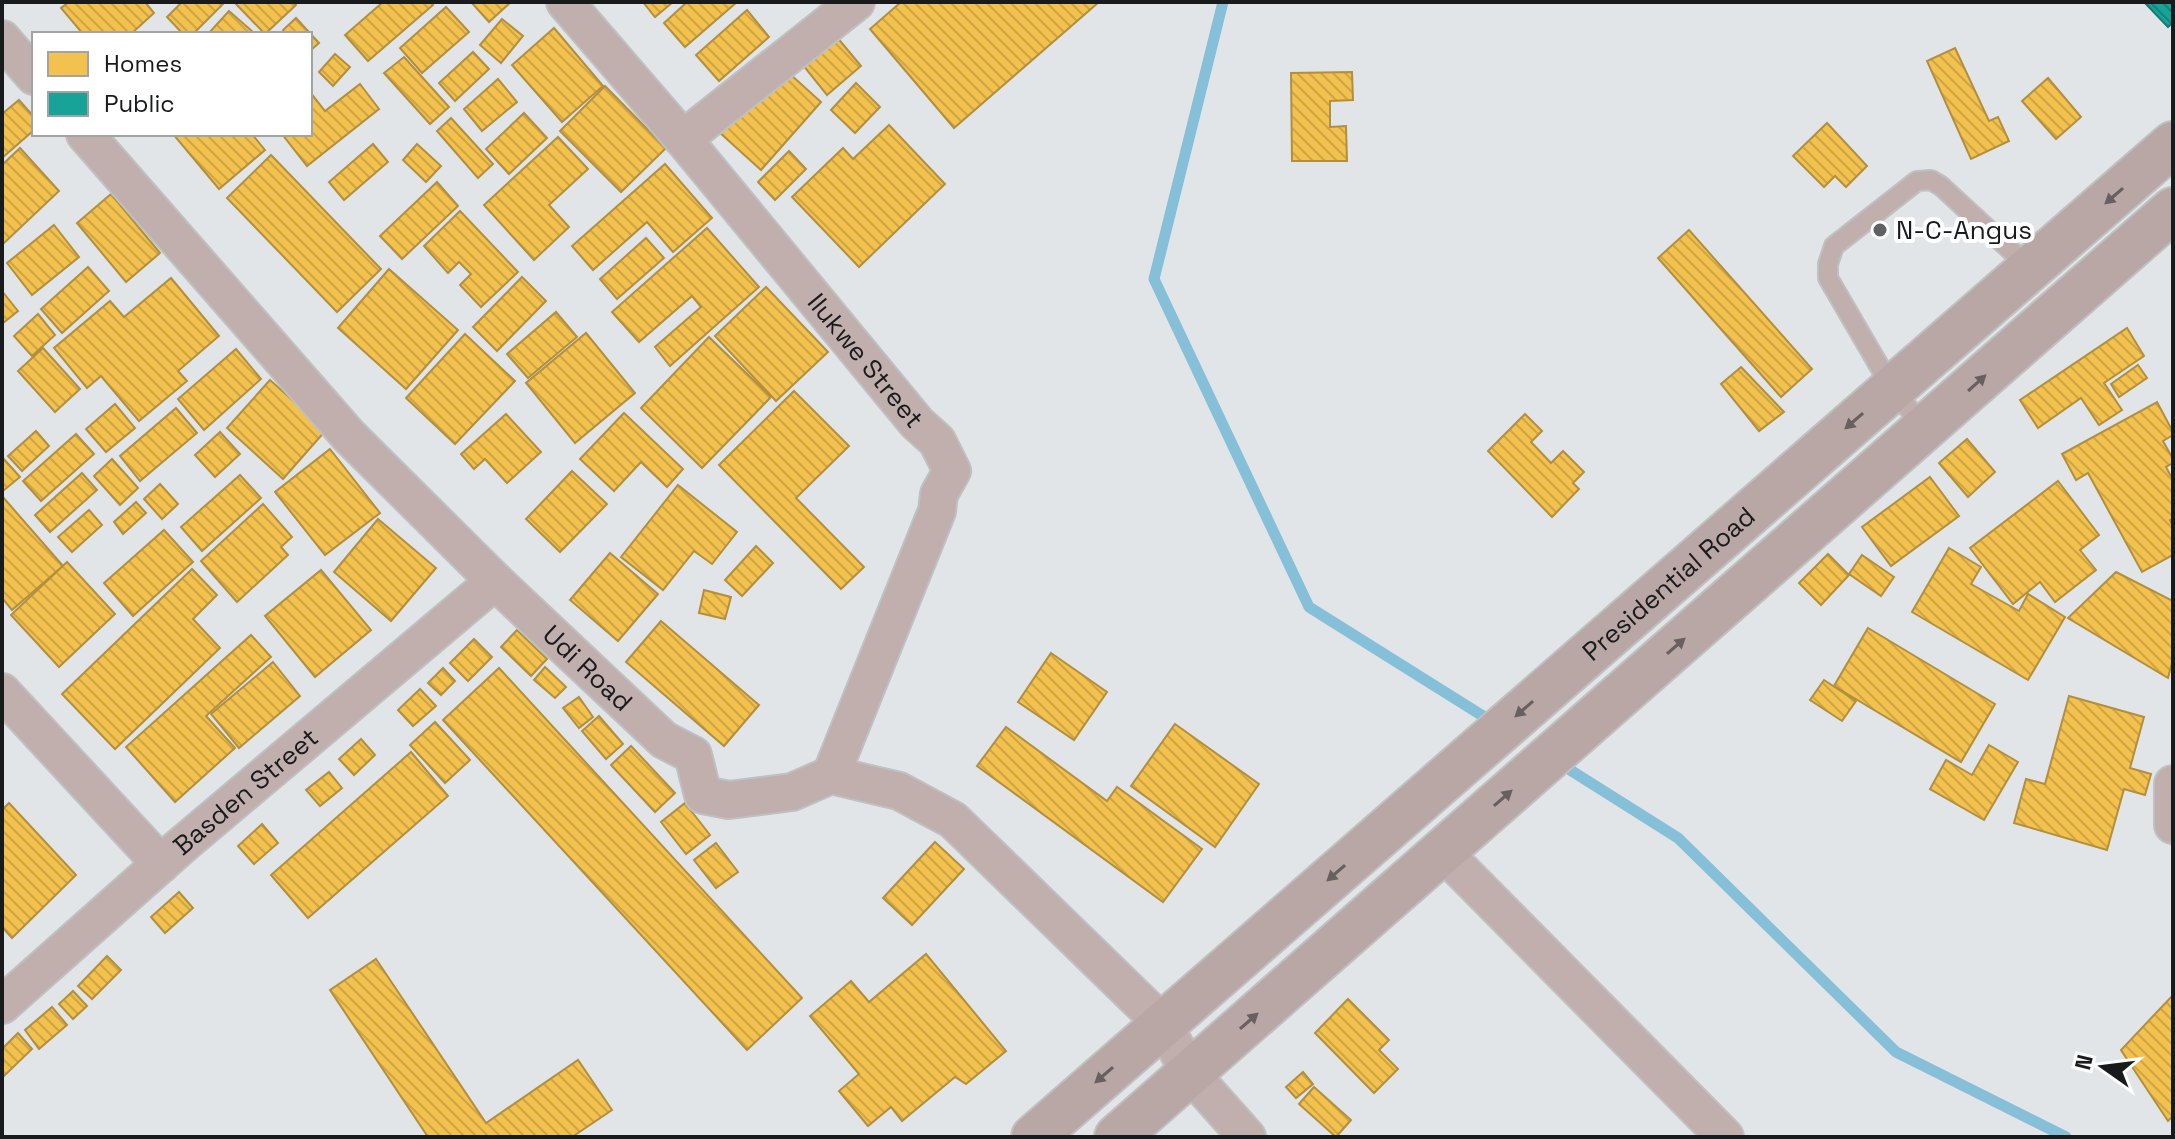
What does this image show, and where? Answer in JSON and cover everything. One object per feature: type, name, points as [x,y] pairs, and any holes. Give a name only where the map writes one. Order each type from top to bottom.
[{"type":"main road","name":"Presidential Road","points":[[1034,1137],[2173,144]]},
{"type":"main road","name":"Presidential Road","points":[[1117,1137],[2173,210]]},
{"type":"main road","points":[[1584,657],[1618,696]]},
{"type":"street","name":"Ilukwe Street","points":[[565,2],[683,139],[917,423],[937,441],[952,471],[939,494],[937,511],[831,775]]},
{"type":"street","points":[[683,139],[856,2]]},
{"type":"street","points":[[2,39],[32,74]]},
{"type":"street","name":"Udi Road","points":[[87,136],[349,436],[495,581],[664,740],[693,755],[703,795],[729,800],[792,792],[831,775]]},
{"type":"street","name":"Basden Street","points":[[2,1005],[161,864],[495,581]]},
{"type":"street","points":[[2,692],[161,864]]},
{"type":"street","points":[[831,775],[899,791],[953,820],[1163,1024],[1190,1073],[1247,1137]]},
{"type":"street","points":[[2173,784],[2173,825]]},
{"type":"street","points":[[1443,850],[1725,1137]]},
{"type":"lane","points":[[1925,429],[1892,388],[1828,278],[1828,264],[1834,246],[1917,181],[1931,180],[2030,269]]},
{"type":"building: Homes","points":[[69,2],[145,2],[154,13],[133,32],[81,32],[61,8]]},
{"type":"building: Homes","points":[[182,2],[223,4],[195,32],[181,32],[167,17]]},
{"type":"building: Homes","points":[[234,2],[293,2],[296,5],[267,32],[263,32]]},
{"type":"building: Homes","points":[[383,2],[430,2],[433,5],[368,61],[345,35]]},
{"type":"building: Homes","points":[[471,2],[511,2],[489,22]]},
{"type":"building: Homes","points":[[643,2],[673,2],[655,17]]},
{"type":"building: Homes","points":[[687,2],[737,2],[685,47],[664,23]]},
{"type":"building: Homes","points":[[901,2],[1099,2],[954,128],[870,29]]},
{"type":"building: Homes","points":[[446,7],[469,32],[422,73],[400,48]]},
{"type":"building: Homes","points":[[747,10],[769,37],[719,81],[696,55]]},
{"type":"building: Homes","points":[[229,11],[253,32],[210,32]]},
{"type":"building: Homes","points":[[296,18],[309,32],[284,32],[283,30]]},
{"type":"building: Homes","points":[[502,19],[523,36],[501,63],[480,45]]},
{"type":"building: Homes","points":[[554,28],[603,86],[562,122],[512,65]]},
{"type":"building: Homes","points":[[312,35],[319,43],[312,49]]},
{"type":"building: Homes","points":[[836,36],[861,66],[827,95],[802,64]]},
{"type":"building: Homes","points":[[1955,48],[1989,121],[1998,117],[2009,141],[1971,159],[1927,61]]},
{"type":"building: Homes","points":[[473,52],[489,69],[455,101],[439,83]]},
{"type":"building: Homes","points":[[335,54],[350,67],[333,86],[319,72]]},
{"type":"building: Homes","points":[[404,57],[449,107],[430,124],[384,73]]},
{"type":"building: Homes","points":[[780,65],[821,102],[761,170],[720,133]]},
{"type":"building: Homes","points":[[1352,72],[1353,100],[1330,101],[1330,127],[1346,126],[1347,161],[1292,161],[1291,73]]},
{"type":"building: Homes","points":[[2048,78],[2081,117],[2056,139],[2022,101]]},
{"type":"building: Homes","points":[[498,79],[517,102],[482,131],[464,109]]},
{"type":"building: Homes","points":[[856,83],[880,107],[855,133],[831,110]]},
{"type":"building: Homes","points":[[360,84],[379,109],[307,166],[284,136],[312,136],[312,95],[325,111]]},
{"type":"building: Homes","points":[[605,86],[666,148],[621,192],[560,131]]},
{"type":"building: Homes","points":[[19,100],[32,115],[32,132],[2,158],[2,114]]},
{"type":"building: Homes","points":[[524,113],[547,138],[509,174],[486,149]]},
{"type":"building: Homes","points":[[451,118],[493,164],[478,178],[437,131]]},
{"type":"building: Homes","points":[[1827,123],[1867,166],[1846,187],[1835,176],[1824,187],[1793,156]]},
{"type":"building: Homes","points":[[889,125],[945,184],[859,267],[792,197],[843,148],[853,159]]},
{"type":"building: Homes","points":[[175,136],[254,136],[265,150],[219,189]]},
{"type":"building: Homes","points":[[558,137],[588,169],[549,205],[569,227],[534,260],[484,205]]},
{"type":"building: Homes","points":[[373,144],[388,162],[344,200],[329,182]]},
{"type":"building: Homes","points":[[417,144],[441,166],[426,182],[403,160]]},
{"type":"building: Homes","points":[[20,148],[59,191],[2,245],[2,165]]},
{"type":"building: Homes","points":[[789,151],[806,169],[775,200],[758,182]]},
{"type":"building: Homes","points":[[271,155],[381,269],[337,312],[227,198]]},
{"type":"building: Homes","points":[[665,164],[712,218],[673,252],[647,222],[593,270],[572,246]]},
{"type":"building: Homes","points":[[437,182],[458,206],[402,259],[380,236]]},
{"type":"building: Homes","points":[[111,194],[160,253],[126,282],[77,223]]},
{"type":"building: Homes","points":[[460,211],[518,272],[481,307],[460,285],[471,274],[459,262],[448,273],[424,246]]},
{"type":"building: Homes","points":[[54,225],[79,257],[32,295],[7,263]]},
{"type":"building: Homes","points":[[707,228],[759,287],[670,366],[655,347],[701,307],[692,296],[639,342],[612,312]]},
{"type":"building: Homes","points":[[1689,230],[1812,369],[1781,397],[1658,258]]},
{"type":"building: Homes","points":[[646,238],[664,258],[617,299],[600,279]]},
{"type":"building: Homes","points":[[88,267],[109,291],[62,333],[41,309]]},
{"type":"building: Homes","points":[[389,269],[458,330],[406,389],[338,328]]},
{"type":"building: Homes","points":[[522,277],[546,301],[497,351],[473,327]]},
{"type":"building: Homes","points":[[171,278],[219,336],[178,371],[187,381],[139,421],[101,376],[87,388],[54,348],[110,301],[124,317]]},
{"type":"building: Homes","points":[[766,287],[828,352],[776,401],[715,336]]},
{"type":"building: Homes","points":[[2,291],[18,311],[2,324]]},
{"type":"building: Homes","points":[[556,312],[577,337],[528,378],[507,354]]},
{"type":"building: Homes","points":[[38,314],[55,335],[32,356],[14,336]]},
{"type":"building: Homes","points":[[2127,328],[2144,356],[2104,383],[2122,410],[2099,425],[2081,398],[2038,428],[2020,400]]},
{"type":"building: Homes","points":[[586,333],[635,393],[575,443],[526,383]]},
{"type":"building: Homes","points":[[465,334],[515,381],[455,444],[406,398]]},
{"type":"building: Homes","points":[[709,337],[771,397],[702,468],[641,408]]},
{"type":"building: Homes","points":[[43,348],[80,389],[55,412],[18,371]]},
{"type":"building: Homes","points":[[236,349],[261,379],[204,430],[178,399]]},
{"type":"building: Homes","points":[[2138,365],[2147,378],[2119,397],[2111,384]]},
{"type":"building: Homes","points":[[1741,367],[1784,412],[1759,431],[1721,384]]},
{"type":"building: Homes","points":[[270,380],[326,430],[283,479],[227,428]]},
{"type":"building: Homes","points":[[794,391],[849,446],[796,498],[864,567],[841,589],[719,465]]},
{"type":"building: Homes","points":[[2157,402],[2173,432],[2163,441],[2173,459],[2173,463],[2166,467],[2173,480],[2173,518],[2170,520],[2173,555],[2142,572],[2088,473],[2076,480],[2062,454]]},
{"type":"building: Homes","points":[[115,404],[135,428],[106,452],[86,429]]},
{"type":"building: Homes","points":[[176,408],[197,433],[140,481],[120,456]]},
{"type":"building: Homes","points":[[624,413],[683,469],[667,487],[641,462],[614,491],[580,459]]},
{"type":"building: Homes","points":[[506,414],[541,452],[507,483],[485,459],[474,469],[461,454]]},
{"type":"building: Homes","points":[[1525,414],[1542,431],[1531,442],[1551,463],[1563,451],[1584,472],[1573,483],[1579,489],[1552,517],[1488,451]]},
{"type":"building: Homes","points":[[36,431],[49,446],[22,471],[8,456]]},
{"type":"building: Homes","points":[[220,432],[240,454],[215,477],[195,455]]},
{"type":"building: Homes","points":[[76,434],[94,454],[41,501],[23,481]]},
{"type":"building: Homes","points":[[1967,439],[1995,472],[1968,497],[1939,463]]},
{"type":"building: Homes","points":[[330,449],[380,513],[325,555],[275,492]]},
{"type":"building: Homes","points":[[2,457],[20,477],[3,491],[2,490]]},
{"type":"building: Homes","points":[[112,459],[138,488],[120,505],[94,476]]},
{"type":"building: Homes","points":[[572,471],[607,504],[560,552],[526,519]]},
{"type":"building: Homes","points":[[82,473],[97,490],[50,532],[35,515]]},
{"type":"building: Homes","points":[[240,475],[261,498],[202,551],[181,527]]},
{"type":"building: Homes","points":[[1930,477],[1959,516],[1891,566],[1862,527]]},
{"type":"building: Homes","points":[[2058,481],[2099,535],[2080,550],[2096,570],[2055,602],[2040,582],[2013,604],[1970,548]]},
{"type":"building: Homes","points":[[160,484],[178,504],[162,519],[144,499]]},
{"type":"building: Homes","points":[[678,485],[737,532],[712,564],[694,551],[663,590],[621,557]]},
{"type":"building: Homes","points":[[2,496],[63,566],[12,610],[2,598]]},
{"type":"building: Homes","points":[[136,502],[146,513],[123,534],[114,522]]},
{"type":"building: Homes","points":[[263,504],[292,537],[281,547],[288,555],[237,602],[201,561]]},
{"type":"building: Homes","points":[[89,510],[102,525],[72,552],[58,537]]},
{"type":"building: Homes","points":[[378,519],[436,568],[391,621],[334,572]]},
{"type":"building: Homes","points":[[164,530],[193,562],[133,616],[104,583]]},
{"type":"building: Homes","points":[[756,546],[773,563],[742,596],[725,580]]},
{"type":"building: Homes","points":[[1949,548],[1981,567],[1971,584],[2019,611],[2028,594],[2065,617],[2028,680],[1912,612]]},
{"type":"building: Homes","points":[[610,553],[658,594],[618,641],[570,600]]},
{"type":"building: Homes","points":[[1828,554],[1849,575],[1821,605],[1799,583]]},
{"type":"building: Homes","points":[[1862,555],[1894,577],[1881,596],[1849,574]]},
{"type":"building: Homes","points":[[67,562],[115,614],[59,667],[11,615]]},
{"type":"building: Homes","points":[[192,569],[217,595],[193,619],[220,648],[115,749],[62,694]]},
{"type":"building: Homes","points":[[321,570],[371,630],[315,677],[265,616]]},
{"type":"building: Homes","points":[[2116,572],[2173,601],[2173,659],[2168,678],[2068,618]]},
{"type":"building: Homes","points":[[704,590],[731,597],[725,619],[699,613]]},
{"type":"building: Homes","points":[[661,621],[759,705],[724,746],[626,662]]},
{"type":"building: Homes","points":[[1868,628],[1995,704],[1961,762],[1834,686]]},
{"type":"building: Homes","points":[[517,630],[547,659],[531,676],[501,647]]},
{"type":"building: Homes","points":[[251,635],[271,657],[206,716],[235,748],[175,802],[126,747]]},
{"type":"building: Homes","points":[[474,639],[492,657],[468,681],[450,663]]},
{"type":"building: Homes","points":[[1051,653],[1107,692],[1074,740],[1018,702]]},
{"type":"building: Homes","points":[[273,662],[300,696],[239,748],[211,714]]},
{"type":"building: Homes","points":[[545,667],[566,687],[555,698],[534,680]]},
{"type":"building: Homes","points":[[443,668],[455,681],[441,695],[428,683]]},
{"type":"building: Homes","points":[[499,668],[802,998],[747,1050],[443,720]]},
{"type":"building: Homes","points":[[1824,680],[1856,701],[1842,721],[1810,700]]},
{"type":"building: Homes","points":[[420,689],[436,706],[413,726],[398,710]]},
{"type":"building: Homes","points":[[2069,696],[2144,717],[2130,768],[2151,774],[2145,795],[2124,789],[2107,850],[2014,823],[2026,779],[2045,784]]},
{"type":"building: Homes","points":[[579,697],[593,717],[579,728],[563,708]]},
{"type":"building: Homes","points":[[599,716],[623,744],[606,759],[582,731]]},
{"type":"building: Homes","points":[[435,722],[470,760],[445,783],[410,745]]},
{"type":"building: Homes","points":[[1175,724],[1259,784],[1215,847],[1131,786]]},
{"type":"building: Homes","points":[[1006,727],[1107,801],[1117,787],[1202,849],[1163,902],[977,766]]},
{"type":"building: Homes","points":[[361,739],[375,755],[354,775],[339,759]]},
{"type":"building: Homes","points":[[1989,745],[2018,762],[1984,820],[1930,789],[1946,760],[1972,775]]},
{"type":"building: Homes","points":[[631,746],[675,793],[655,812],[611,765]]},
{"type":"building: Homes","points":[[411,752],[448,796],[308,918],[271,875]]},
{"type":"building: Homes","points":[[329,772],[342,788],[320,806],[306,790]]},
{"type":"building: Homes","points":[[9,803],[76,875],[12,938],[2,927],[2,810]]},
{"type":"building: Homes","points":[[685,803],[710,835],[686,854],[661,822]]},
{"type":"building: Homes","points":[[262,824],[278,843],[254,864],[238,846]]},
{"type":"building: Homes","points":[[935,842],[964,869],[912,925],[883,898]]},
{"type":"building: Homes","points":[[716,843],[738,872],[716,888],[694,860]]},
{"type":"building: Homes","points":[[179,892],[193,908],[165,933],[151,917]]},
{"type":"building: Homes","points":[[926,954],[1006,1051],[966,1084],[955,1077],[902,1121],[891,1107],[868,1126],[839,1091],[859,1074],[810,1016],[851,981],[869,1002]]},
{"type":"building: Homes","points":[[107,956],[121,970],[92,999],[78,986]]},
{"type":"building: Homes","points":[[376,959],[486,1123],[578,1060],[612,1110],[572,1137],[428,1137],[330,990]]},
{"type":"building: Homes","points":[[73,991],[87,1006],[73,1019],[59,1004]]},
{"type":"building: Homes","points":[[2173,995],[2173,1116],[2168,1121],[2121,1050]]},
{"type":"building: Homes","points":[[1348,999],[1389,1040],[1379,1050],[1398,1069],[1374,1093],[1315,1033]]},
{"type":"building: Homes","points":[[52,1007],[67,1025],[39,1049],[25,1030]]},
{"type":"building: Homes","points":[[18,1033],[32,1049],[2,1078],[2,1049]]},
{"type":"building: Homes","points":[[1303,1072],[1313,1084],[1296,1098],[1286,1087]]},
{"type":"building: Homes","points":[[1314,1087],[1351,1120],[1336,1137],[1299,1104]]},
{"type":"building: Public","points":[[2144,2],[2173,2],[2173,22],[2168,27]]},
{"type":"waterway","points":[[1223,2],[1154,279],[1309,607],[1494,723]]},
{"type":"waterway","points":[[1556,761],[1678,838],[1896,1052],[2066,1137]]},
{"type":"place","name":"N-C-Angus","points":[[1880,230]]}]
